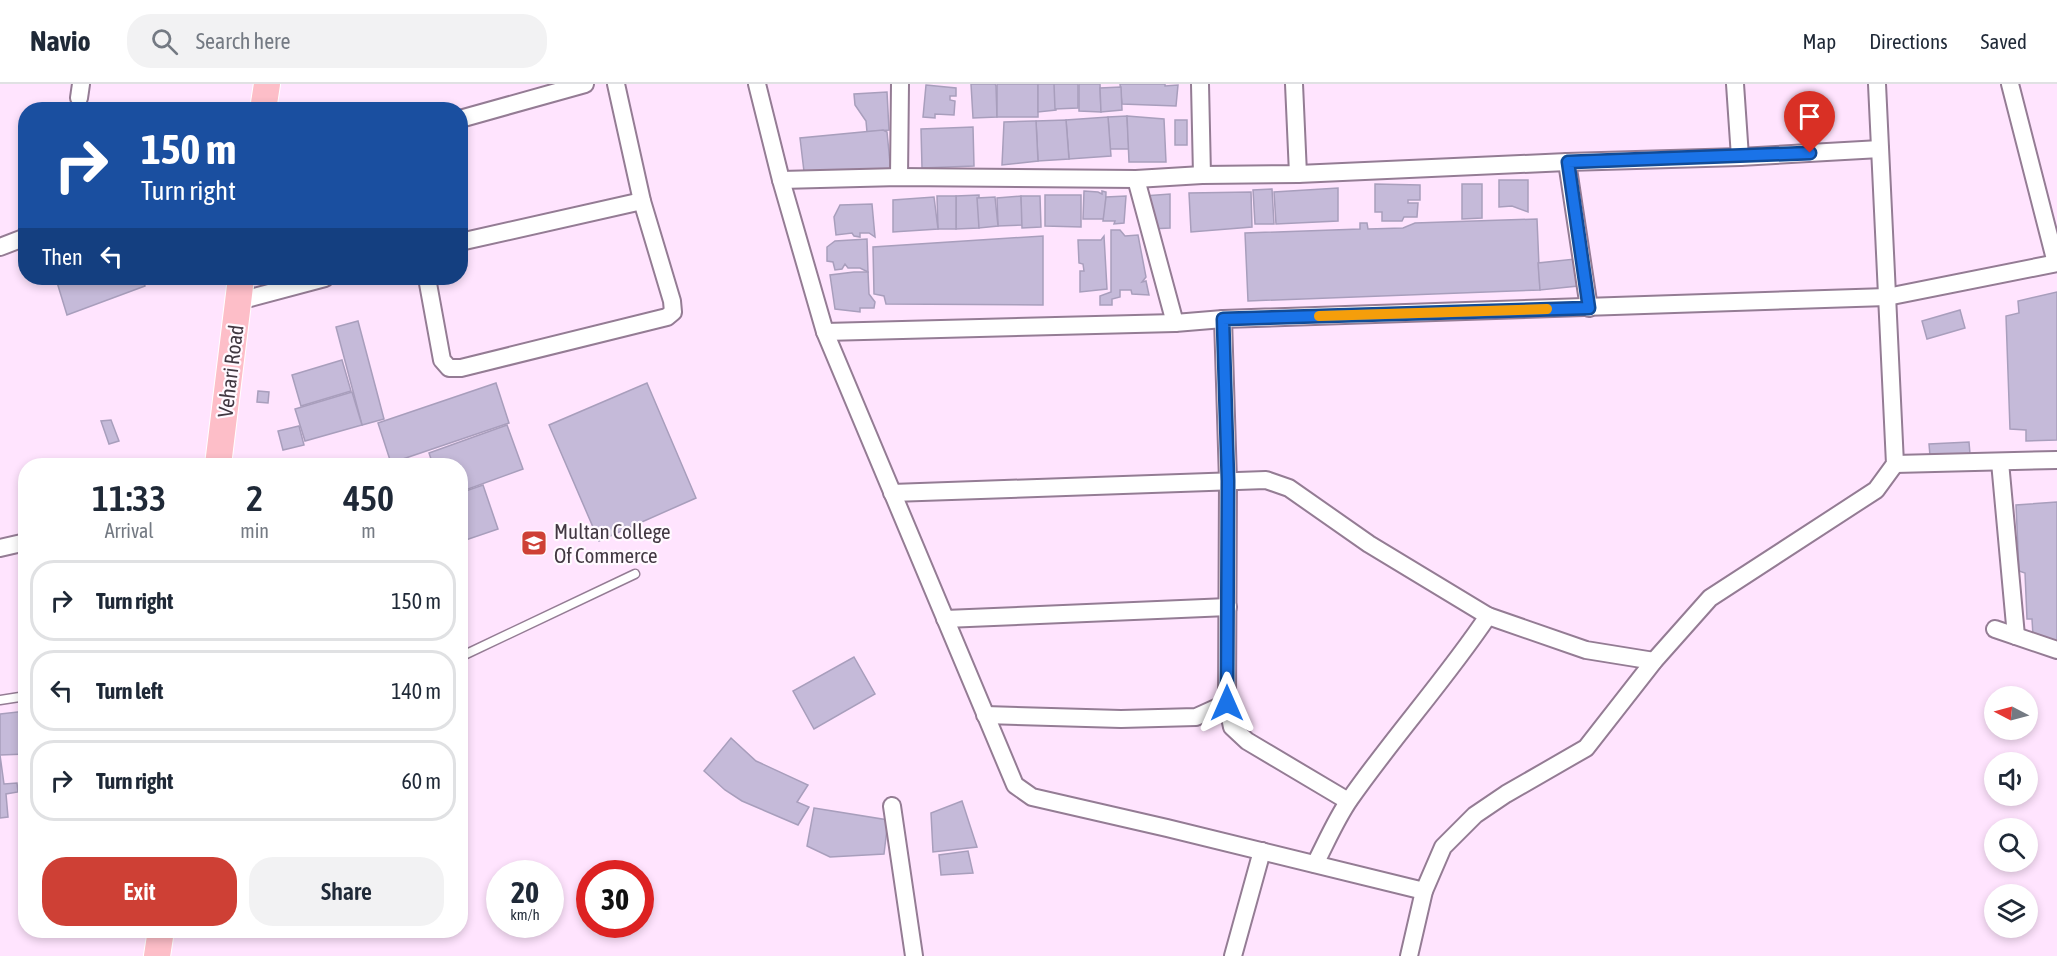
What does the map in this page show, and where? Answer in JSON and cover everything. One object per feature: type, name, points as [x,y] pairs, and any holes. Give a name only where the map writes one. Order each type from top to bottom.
[{"type":"main road","points":[[264,102],[267,84]]},
{"type":"main road","name":"Vehari Road","points":[[219,458],[240,289]]},
{"type":"main road","points":[[157,956],[160,938]]},
{"type":"street","points":[[468,117],[585,84]]},
{"type":"street","points":[[428,285],[442,360],[449,368],[461,368],[667,317],[673,312],[672,301],[642,201],[616,84]]},
{"type":"street","points":[[757,84],[781,180],[825,332],[1015,785],[1032,797],[1424,891]]},
{"type":"street","points":[[899,177],[900,84]]},
{"type":"street","points":[[1200,84],[1202,175]]},
{"type":"street","points":[[1294,84],[1298,174]]},
{"type":"street","points":[[1735,84],[1740,157]]},
{"type":"street","points":[[1409,956],[1424,891],[1443,847],[1483,810],[1506,794],[1586,748],[1654,661],[1710,598],[1876,490],[1895,464],[1877,84]]},
{"type":"street","points":[[825,332],[1175,323],[1223,319],[1887,297],[2056,263],[2010,84]]},
{"type":"street","points":[[781,180],[899,177],[1136,179],[1740,157],[1880,149]]},
{"type":"street","points":[[1568,162],[1589,308]]},
{"type":"street","points":[[1136,179],[1175,323]]},
{"type":"street","points":[[468,240],[642,201]]},
{"type":"street","points":[[0,247],[18,240]]},
{"type":"street","points":[[240,289],[271,285]]},
{"type":"street","points":[[1223,319],[1228,481],[1227,703],[1232,727],[1247,741],[1348,801]]},
{"type":"street","points":[[1895,464],[2057,460]]},
{"type":"street","points":[[2000,462],[2016,636]]},
{"type":"street","points":[[891,492],[1266,480],[1289,488],[1369,544],[1488,616],[1586,650],[1654,661]]},
{"type":"street","points":[[0,548],[18,544]]},
{"type":"street","points":[[945,619],[1228,607]]},
{"type":"street","points":[[1315,864],[1348,801],[1462,654],[1488,616]]},
{"type":"street","points":[[1995,629],[2057,650]]},
{"type":"street","points":[[985,715],[1121,719],[1196,717],[1227,703]]},
{"type":"street","points":[[892,806],[914,956]]},
{"type":"street","points":[[1233,956],[1262,851]]},
{"type":"lane","points":[[468,653],[635,574]]},
{"type":"lane","points":[[0,700],[18,697]]},
{"type":"building","points":[[971,84],[995,84],[997,117],[973,118]]},
{"type":"building","points":[[997,84],[1038,84],[1038,117],[997,117]]},
{"type":"building","points":[[1038,84],[1055,84],[1056,110],[1038,112]]},
{"type":"building","points":[[1054,84],[1078,84],[1078,108],[1055,109]]},
{"type":"building","points":[[1079,84],[1100,84],[1101,112],[1079,111]]},
{"type":"building","points":[[1120,84],[1178,85],[1176,106],[1122,104]]},
{"type":"building","points":[[926,85],[956,88],[956,96],[950,96],[950,100],[955,101],[954,115],[935,114],[935,118],[923,117]]},
{"type":"building","points":[[1121,87],[1122,110],[1101,112],[1100,88]]},
{"type":"building","points":[[887,92],[889,130],[867,132],[866,121],[855,105],[854,94]]},
{"type":"building","points":[[1127,116],[1129,149],[1110,149],[1108,117]]},
{"type":"building","points":[[1127,116],[1164,119],[1166,162],[1129,162]]},
{"type":"building","points":[[1108,117],[1111,156],[1069,159],[1066,120]]},
{"type":"building","points":[[1066,120],[1069,159],[1038,161],[1036,121]]},
{"type":"building","points":[[1175,120],[1187,120],[1187,145],[1175,145]]},
{"type":"building","points":[[1036,121],[1038,161],[1002,165],[1004,122]]},
{"type":"building","points":[[973,127],[974,166],[922,168],[921,129]]},
{"type":"building","points":[[883,130],[887,132],[891,173],[805,180],[800,138]]},
{"type":"building","points":[[1499,180],[1528,180],[1528,212],[1512,206],[1499,207]]},
{"type":"building","points":[[1375,184],[1420,185],[1420,200],[1408,200],[1408,203],[1418,203],[1417,217],[1404,217],[1402,221],[1382,221],[1382,212],[1375,212]]},
{"type":"building","points":[[1462,184],[1482,184],[1482,218],[1462,219]]},
{"type":"building","points":[[1338,188],[1338,221],[1276,224],[1274,192]]},
{"type":"building","points":[[1272,189],[1274,224],[1255,224],[1253,190]]},
{"type":"building","points":[[1084,191],[1102,194],[1102,191],[1106,192],[1105,219],[1083,219]]},
{"type":"building","points":[[1251,192],[1252,227],[1191,232],[1189,193]]},
{"type":"building","points":[[1170,194],[1170,228],[1150,229],[1144,196]]},
{"type":"building","points":[[979,195],[979,228],[956,229],[956,196]]},
{"type":"building","points":[[1045,195],[1081,195],[1081,227],[1045,226]]},
{"type":"building","points":[[937,196],[956,196],[956,229],[938,229]]},
{"type":"building","points":[[1021,196],[1023,225],[998,226],[997,198]]},
{"type":"building","points":[[1021,196],[1040,196],[1041,227],[1022,228]]},
{"type":"building","points":[[1126,196],[1124,223],[1114,224],[1115,221],[1103,221],[1106,197]]},
{"type":"building","points":[[934,197],[938,229],[893,232],[893,200]]},
{"type":"building","points":[[995,197],[998,226],[979,228],[977,198]]},
{"type":"building","points":[[872,204],[875,237],[869,233],[860,233],[860,237],[852,233],[836,235],[834,217],[840,205]]},
{"type":"building","points":[[1537,219],[1540,290],[1248,301],[1245,233],[1360,229],[1360,223],[1367,223],[1368,229],[1403,228],[1415,223]]},
{"type":"building","points":[[1111,230],[1120,230],[1125,236],[1138,235],[1146,277],[1142,282],[1146,281],[1149,295],[1132,294],[1131,290],[1120,290],[1120,297],[1112,299],[1112,305],[1100,305],[1100,296],[1111,292]]},
{"type":"building","points":[[1043,236],[1043,305],[886,304],[884,296],[874,294],[873,247]]},
{"type":"building","points":[[1104,236],[1107,289],[1080,292],[1080,271],[1084,271],[1083,264],[1079,263],[1078,240],[1101,240]]},
{"type":"building","points":[[867,239],[868,272],[860,268],[848,268],[845,264],[842,269],[835,270],[833,262],[827,261],[827,247],[835,241]]},
{"type":"building","points":[[1575,259],[1578,286],[1540,290],[1538,263]]},
{"type":"building","points":[[868,272],[869,294],[875,302],[874,308],[860,308],[860,312],[835,309],[830,275]]},
{"type":"building","points":[[58,285],[145,285],[145,286],[67,315]]},
{"type":"building","points":[[2057,292],[2057,440],[2026,441],[2026,430],[2010,429],[2006,316],[2019,313],[2018,301]]},
{"type":"building","points":[[1960,310],[1965,328],[1927,339],[1922,321]]},
{"type":"building","points":[[358,321],[384,419],[362,425],[336,327]]},
{"type":"building","points":[[342,360],[351,391],[301,406],[292,375]]},
{"type":"building","points":[[496,383],[509,423],[406,458],[389,458],[378,423]]},
{"type":"building","points":[[647,383],[696,498],[599,541],[549,425]]},
{"type":"building","points":[[258,391],[269,392],[268,403],[257,402]]},
{"type":"building","points":[[352,392],[362,425],[305,441],[295,409]]},
{"type":"building","points":[[111,420],[119,441],[109,444],[101,421]]},
{"type":"building","points":[[507,425],[523,469],[468,489],[468,458],[431,458],[429,453]]},
{"type":"building","points":[[299,426],[304,445],[283,450],[278,431]]},
{"type":"building","points":[[1969,442],[1970,454],[1930,456],[1929,444]]},
{"type":"building","points":[[483,485],[498,529],[468,539],[468,490]]},
{"type":"building","points":[[2057,502],[2057,642],[2033,636],[2032,619],[2027,619],[2025,573],[2019,571],[2016,505]]},
{"type":"building","points":[[854,657],[875,694],[814,729],[793,691]]},
{"type":"building","points":[[18,712],[18,754],[0,755],[0,714]]},
{"type":"building","points":[[731,738],[756,761],[808,785],[797,802],[809,807],[798,825],[742,801],[725,790],[704,771]]},
{"type":"building","points":[[0,755],[4,784],[17,783],[18,792],[6,794],[8,817],[0,818]]},
{"type":"building","points":[[962,801],[977,847],[933,852],[931,813]]},
{"type":"building","points":[[814,808],[888,820],[884,854],[830,857],[807,846]]},
{"type":"building","points":[[968,851],[973,873],[941,875],[939,855]]},
{"type":"slow traffic","points":[[1319,316],[1547,309]]},
{"type":"place","name":"Multan College Of Commerce","points":[[534,543]]},
{"type":"route","points":[[1227,703],[1228,481],[1223,319],[1589,308],[1568,162],[1810,153]]}]
